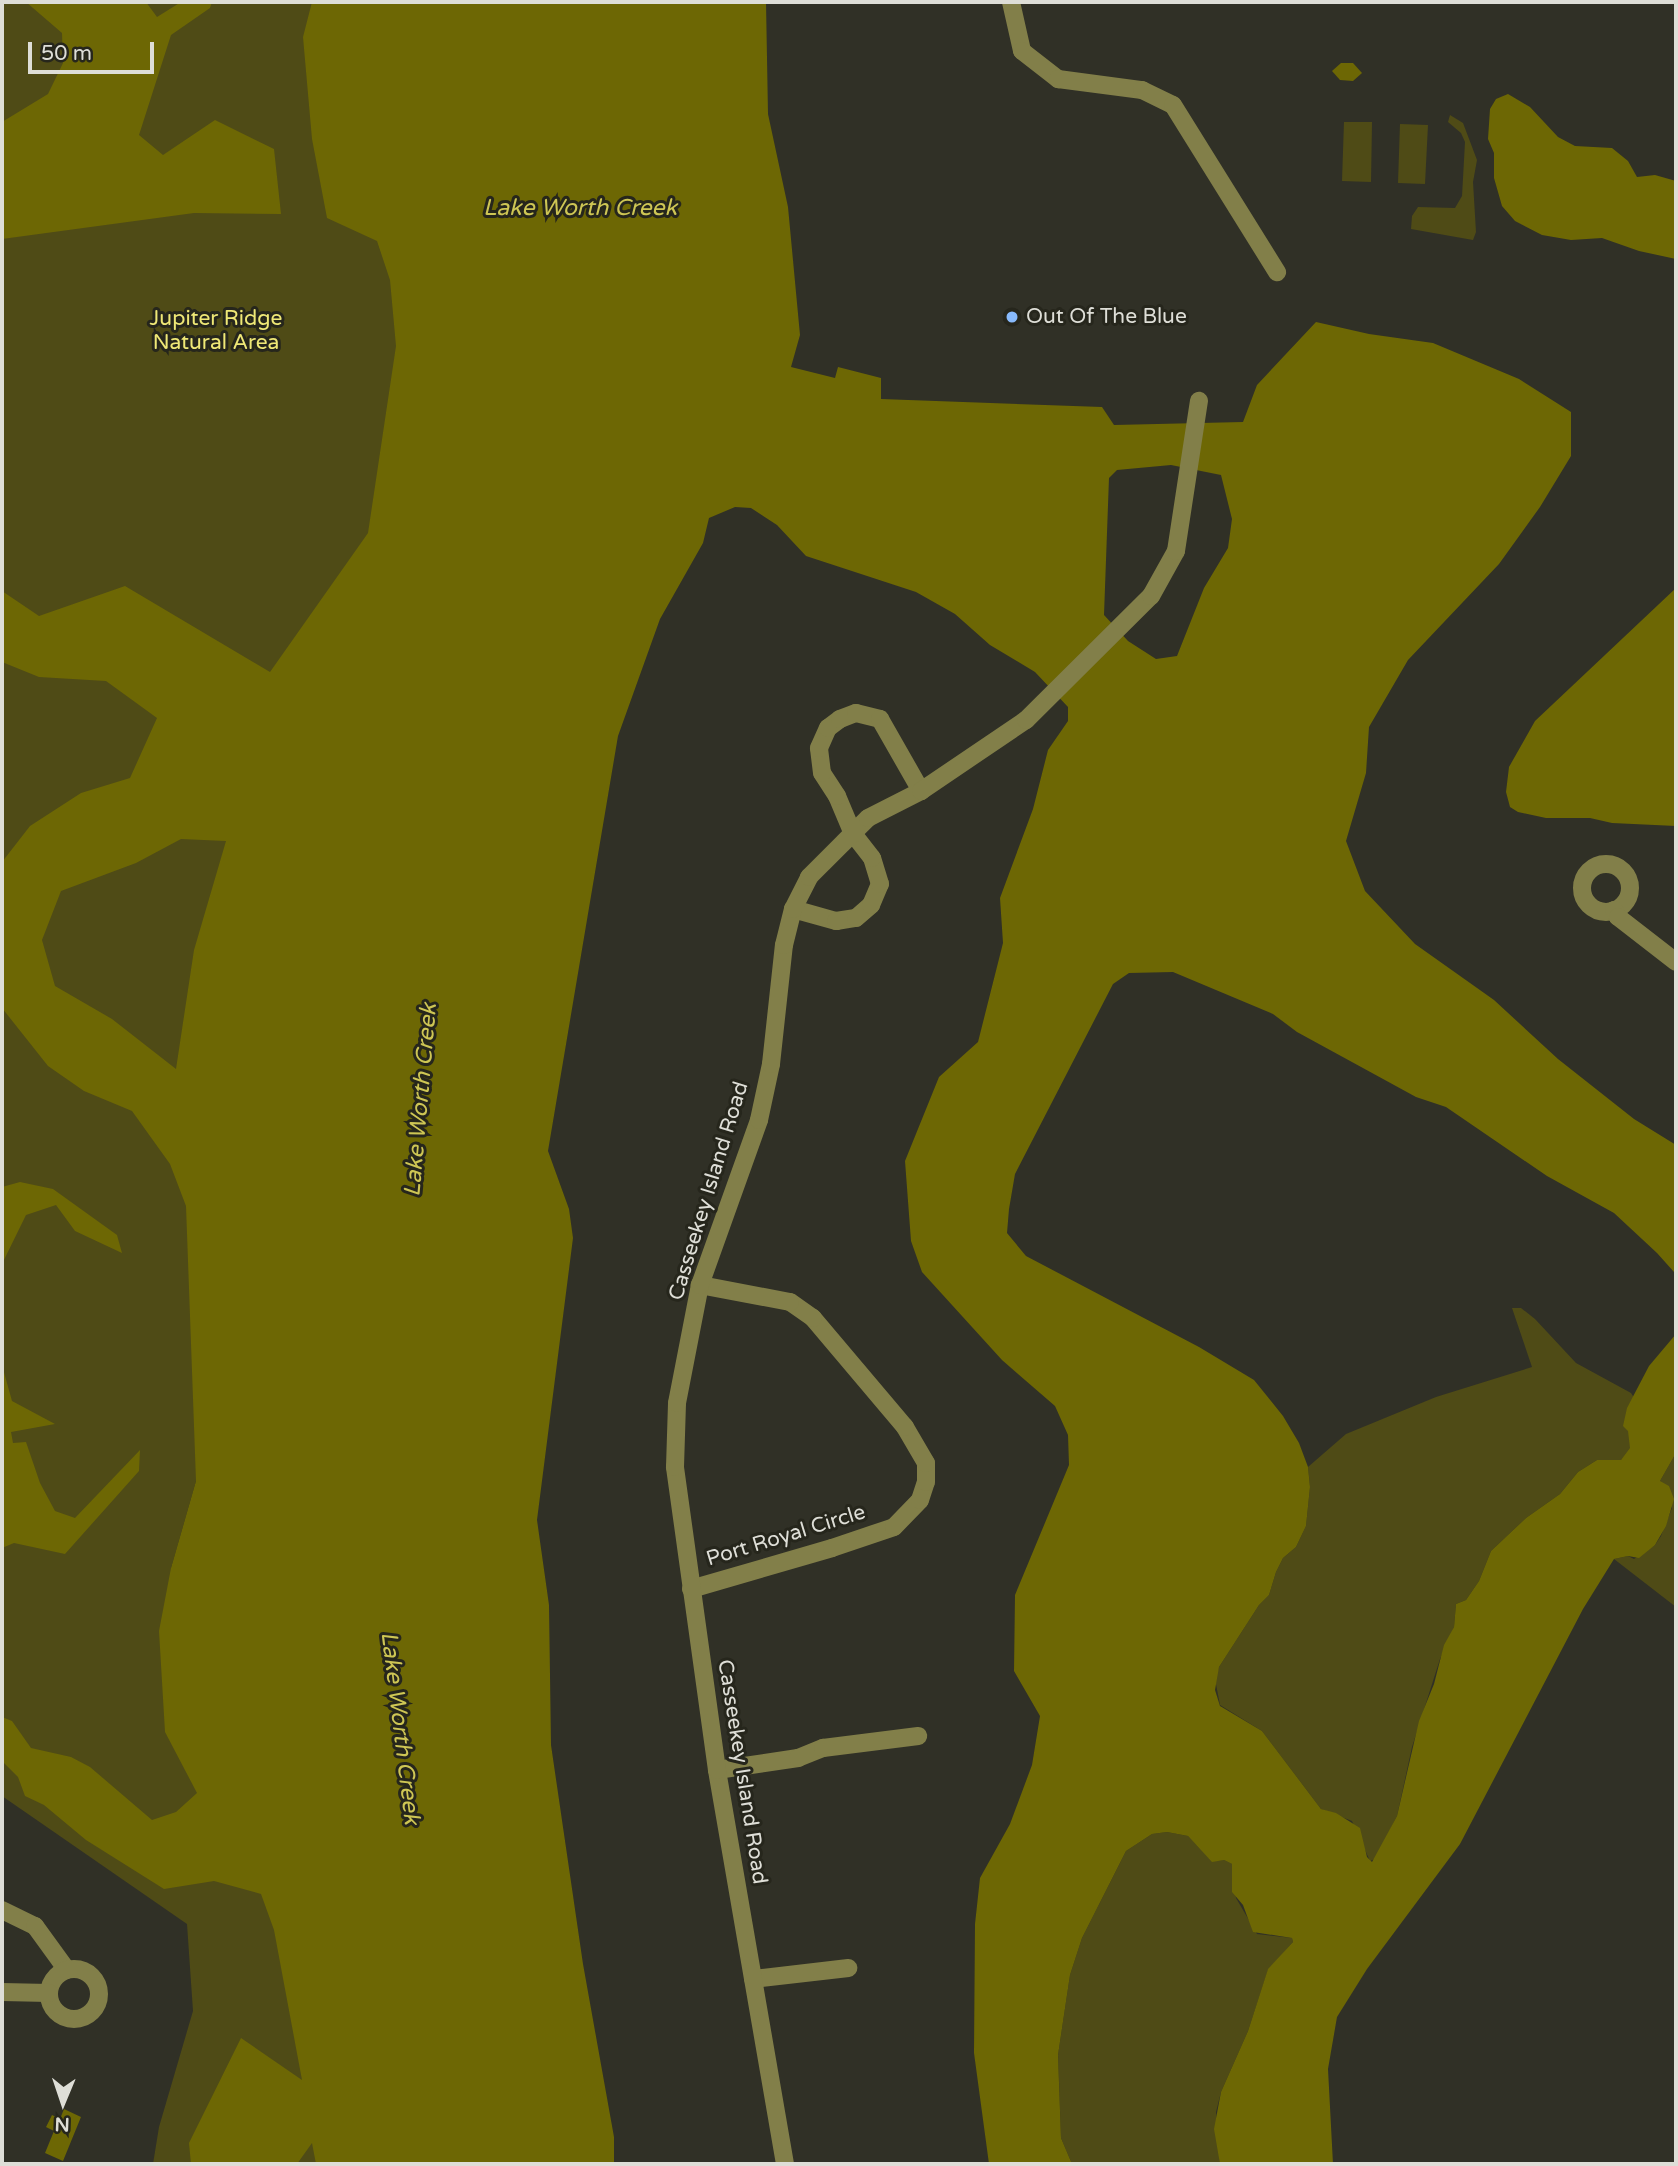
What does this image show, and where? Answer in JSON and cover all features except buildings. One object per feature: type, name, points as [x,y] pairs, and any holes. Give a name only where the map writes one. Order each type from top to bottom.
[{"type":"street","points":[[1011,2],[1022,51],[1058,79],[1142,90],[1173,105],[1277,272]]},
{"type":"street","name":"Casseekey Island Road","points":[[785,2164],[717,1770],[675,1467],[677,1403],[700,1285],[759,1120],[771,1064],[785,945],[793,909],[809,877],[868,818],[921,791],[1026,720],[1151,596],[1168,569],[1181,533],[1199,401]]},
{"type":"street","points":[[793,909],[835,921],[856,918],[871,905],[880,884],[872,858],[853,834],[837,796],[822,773],[819,748],[828,728],[840,719],[856,713],[880,719],[921,791]]},
{"type":"street","points":[[1615,910],[1618,917],[1676,962]]},
{"type":"street","name":"Port Royal Circle","points":[[691,1589],[894,1527],[920,1500],[926,1482],[926,1463],[905,1427],[813,1318],[790,1302],[700,1285]]},
{"type":"street","points":[[717,1770],[797,1758],[823,1748],[918,1736]]},
{"type":"street","points":[[2,1910],[35,1926],[67,1970]]},
{"type":"street","points":[[753,1979],[848,1968]]},
{"type":"street","points":[[67,1970],[86,1972],[96,1983],[99,1997],[93,2010],[81,2018],[63,2016],[52,2005],[49,1993],[53,1980],[67,1970]]},
{"type":"street","points":[[2,1992],[49,1993]]},
{"type":"green space","name":"Jupiter Ridge Natural Area","points":[[2,2],[347,2],[447,156],[196,1481],[171,1568],[285,1919],[332,2164],[153,2164],[159,2127],[193,2011],[187,1924],[2,1796]]},
{"type":"green space","points":[[1450,115],[1463,123],[1477,160],[1473,182],[1476,232],[1473,240],[1411,229],[1412,216],[1418,207],[1455,208],[1462,196],[1465,142],[1461,133],[1448,122]]},
{"type":"green space","points":[[1344,122],[1372,122],[1371,182],[1342,181]]},
{"type":"green space","points":[[1400,124],[1428,125],[1425,184],[1398,183]]},
{"type":"green space","points":[[1512,1308],[1521,1308],[1535,1319],[1576,1363],[1631,1393],[1637,1402],[1639,1447],[1621,1460],[1597,1460],[1578,1472],[1560,1494],[1526,1518],[1491,1551],[1479,1581],[1466,1600],[1456,1604],[1454,1627],[1440,1659],[1412,1747],[1397,1816],[1375,1859],[1370,1861],[1352,1821],[1321,1809],[1262,1731],[1220,1705],[1215,1679],[1219,1667],[1259,1605],[1269,1595],[1283,1558],[1296,1547],[1306,1526],[1310,1487],[1308,1467],[1346,1434],[1436,1397],[1532,1367]]},
{"type":"green space","points":[[1676,1453],[1676,1607],[1614,1559],[1628,1556],[1634,1559],[1655,1545],[1661,1536],[1672,1508],[1660,1481]]},
{"type":"green space","points":[[1167,1832],[1188,1836],[1212,1861],[1224,1860],[1232,1864],[1236,1898],[1257,1934],[1292,1938],[1293,1942],[1268,1970],[1248,2031],[1221,2092],[1216,2112],[1220,2164],[1072,2164],[1061,2138],[1058,2055],[1070,1975],[1082,1938],[1126,1851],[1152,1834]]},
{"type":"water","points":[[26,2],[146,2],[157,17],[181,2],[212,2],[210,8],[171,35],[139,135],[163,155],[215,120],[274,149],[281,214],[194,213],[2,239],[2,122],[48,94],[63,63],[62,33]]},
{"type":"water","name":"Lake Worth Creek","points":[[312,2],[766,2],[768,114],[788,207],[800,335],[791,367],[835,378],[838,367],[881,378],[881,399],[1102,407],[1114,425],[1243,422],[1257,385],[1316,322],[1369,334],[1433,343],[1519,379],[1571,412],[1571,456],[1540,507],[1499,564],[1408,660],[1369,727],[1366,773],[1346,841],[1365,891],[1415,944],[1494,1000],[1558,1059],[1634,1119],[1676,1145],[1676,1282],[1674,1272],[1657,1253],[1614,1213],[1547,1176],[1446,1107],[1416,1097],[1297,1032],[1273,1014],[1173,972],[1129,973],[1113,984],[1015,1174],[1009,1209],[1007,1233],[1026,1256],[1199,1347],[1254,1380],[1283,1416],[1299,1443],[1308,1467],[1310,1487],[1306,1526],[1296,1547],[1283,1558],[1269,1595],[1259,1605],[1219,1667],[1215,1690],[1220,1706],[1262,1731],[1321,1809],[1336,1813],[1360,1828],[1367,1857],[1372,1862],[1397,1816],[1419,1721],[1434,1684],[1444,1645],[1454,1627],[1456,1604],[1466,1600],[1479,1581],[1491,1551],[1526,1518],[1560,1494],[1578,1472],[1597,1460],[1621,1460],[1630,1448],[1628,1431],[1623,1426],[1627,1408],[1649,1366],[1676,1334],[1676,1453],[1660,1481],[1669,1486],[1674,1499],[1666,1526],[1655,1545],[1639,1558],[1628,1556],[1614,1559],[1583,1609],[1460,1844],[1367,1969],[1337,2017],[1328,2069],[1333,2164],[1220,2164],[1214,2129],[1221,2092],[1248,2031],[1268,1969],[1293,1942],[1292,1938],[1253,1932],[1243,1905],[1232,1892],[1232,1864],[1224,1860],[1212,1862],[1188,1836],[1167,1832],[1152,1834],[1126,1851],[1082,1938],[1070,1975],[1058,2055],[1061,2138],[1072,2164],[989,2164],[974,2053],[975,1924],[980,1878],[1010,1824],[1032,1765],[1040,1716],[1014,1671],[1015,1595],[1069,1465],[1068,1435],[1055,1406],[1002,1360],[922,1272],[911,1241],[905,1161],[939,1077],[978,1042],[1003,943],[1000,898],[1033,809],[1048,750],[1068,721],[1068,707],[1035,672],[990,645],[955,614],[916,592],[806,556],[777,525],[751,508],[735,507],[709,518],[703,543],[660,619],[618,736],[548,1151],[569,1209],[573,1238],[537,1520],[549,1605],[551,1745],[583,1964],[614,2137],[614,2164],[316,2164],[312,2143],[297,2164],[191,2164],[189,2143],[241,2038],[302,2080],[274,1930],[261,1894],[214,1881],[164,1889],[86,1840],[44,1805],[25,1796],[18,1777],[2,1761],[2,1717],[12,1721],[31,1748],[71,1757],[90,1767],[152,1820],[176,1812],[197,1793],[165,1732],[159,1631],[171,1568],[196,1481],[186,1206],[170,1164],[132,1111],[84,1091],[48,1066],[2,1008],[2,862],[30,826],[81,793],[130,778],[157,718],[106,681],[39,677],[2,662],[2,591],[39,616],[125,586],[270,672],[368,533],[396,346],[390,280],[377,241],[327,218],[312,139],[303,37]],"holes":[[[1171,465],[1221,475],[1232,519],[1228,548],[1204,588],[1177,656],[1156,659],[1128,641],[1104,615],[1109,478],[1117,470]],[[181,839],[226,841],[194,950],[176,1069],[112,1019],[55,986],[42,940],[61,891],[136,863]]]},
{"type":"water","points":[[1341,63],[1353,63],[1362,73],[1353,81],[1340,80],[1332,71]]},
{"type":"water","points":[[1508,94],[1530,107],[1558,137],[1575,146],[1612,148],[1628,161],[1637,177],[1655,175],[1676,181],[1676,259],[1639,251],[1602,238],[1571,240],[1542,235],[1515,221],[1502,206],[1494,178],[1494,153],[1488,139],[1490,109],[1496,99]]},
{"type":"water","points":[[1676,588],[1676,826],[1612,823],[1590,818],[1546,818],[1518,812],[1510,807],[1506,792],[1509,767],[1535,721]]},
{"type":"water","points":[[20,1182],[53,1189],[117,1235],[122,1253],[75,1231],[56,1205],[26,1215],[2,1264],[2,1187]]},
{"type":"water","points":[[2,1365],[12,1401],[55,1424],[11,1432],[13,1443],[26,1442],[40,1483],[55,1511],[75,1518],[140,1450],[139,1471],[65,1554],[14,1543],[2,1548]]},
{"type":"water","points":[[64,2109],[81,2117],[63,2161],[45,2153],[54,2131],[46,2127],[52,2115],[60,2119]]},
{"type":"place","name":"Out Of The Blue","points":[[1012,317]]}]
